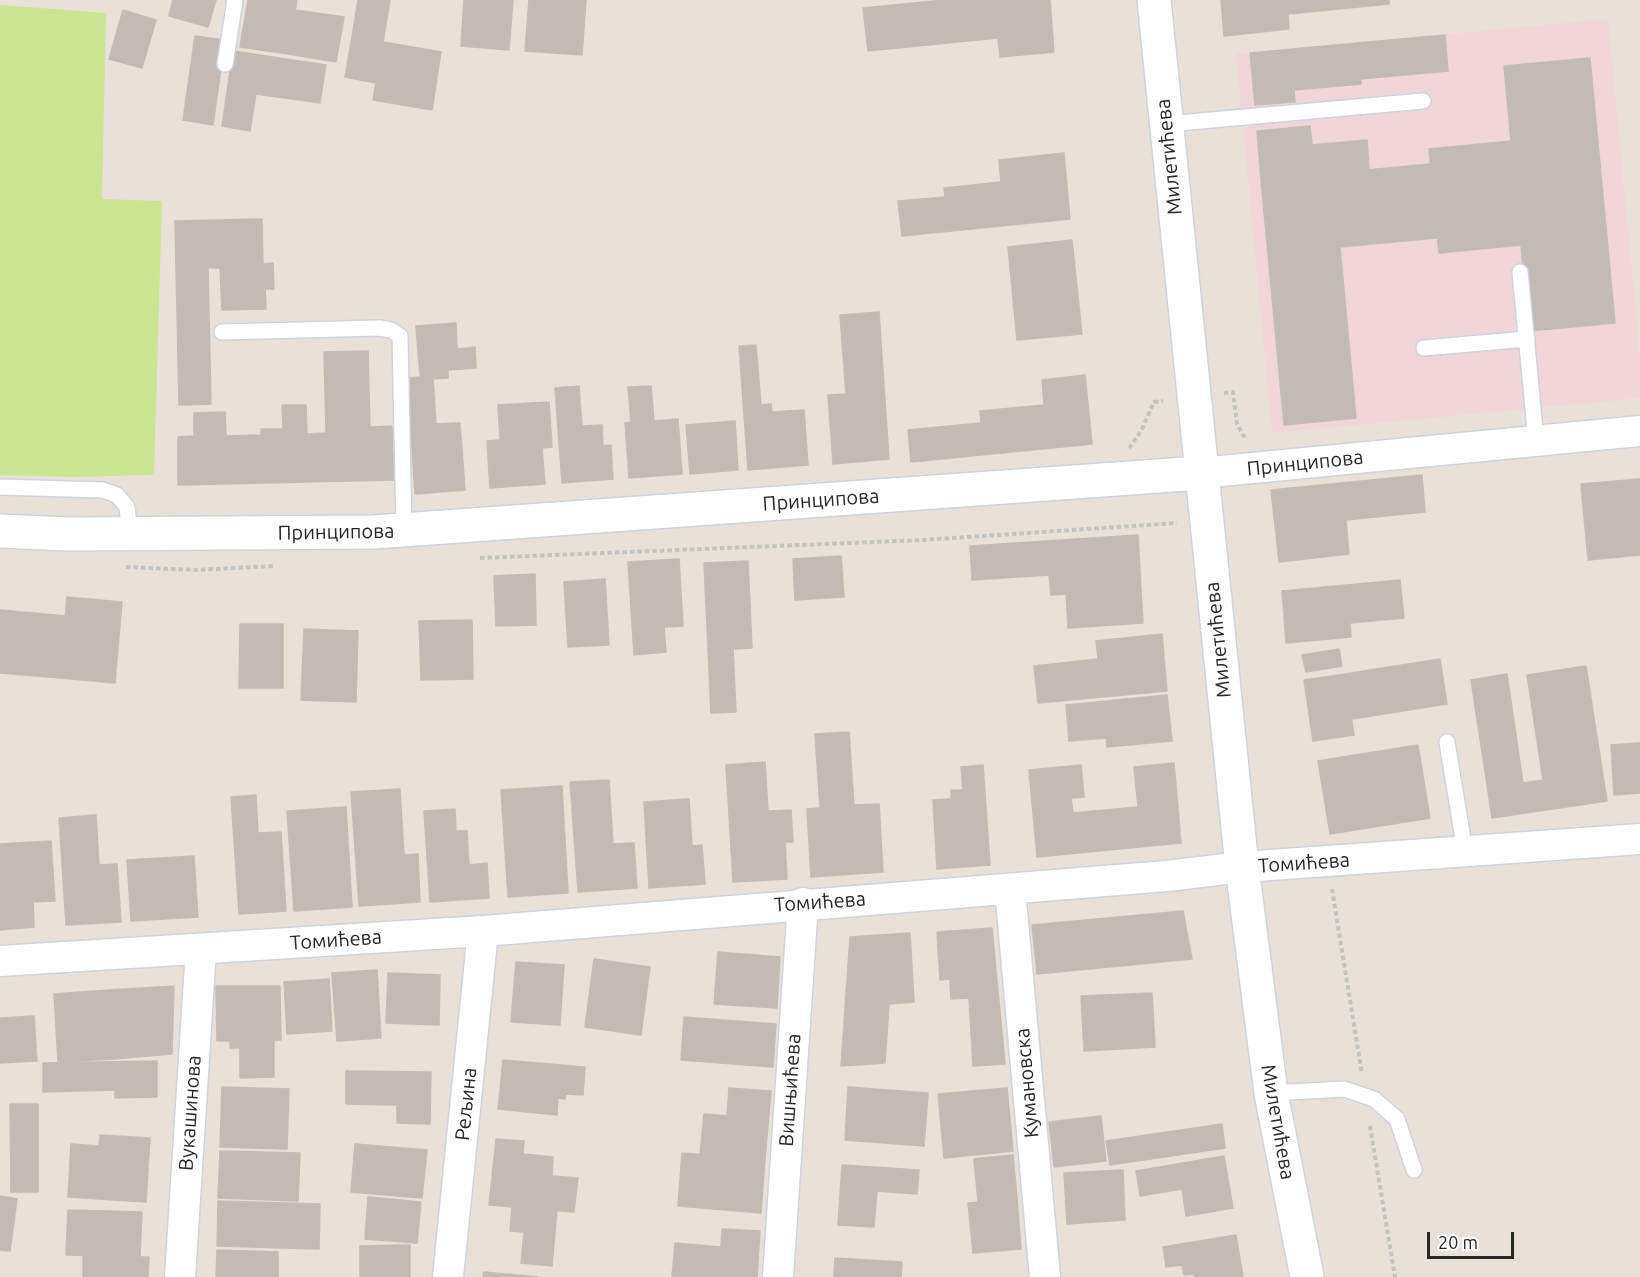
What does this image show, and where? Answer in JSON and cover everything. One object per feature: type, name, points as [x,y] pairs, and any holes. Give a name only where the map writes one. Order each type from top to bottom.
[{"type":"main road","name":"Милетићева","points":[[1154,0],[1192,397],[1242,867],[1271,1093],[1307,1277]]},
{"type":"main road","name":"Принципова","points":[[0,531],[130,534],[404,530],[1200,473]]},
{"type":"street","name":"Принципова","points":[[1200,473],[1640,431]]},
{"type":"street","name":"Томићева","points":[[0,961],[483,931],[803,903],[1010,889],[1242,867],[1640,839]]},
{"type":"street","name":"Кумановска","points":[[1010,889],[1045,1277]]},
{"type":"street","name":"Вишњићева","points":[[778,1277],[803,903]]},
{"type":"street","name":"Рељина","points":[[448,1277],[483,931]]},
{"type":"street","name":"Вукашинова","points":[[180,1277],[201,950]]},
{"type":"lane","points":[[225,64],[235,0]]},
{"type":"lane","points":[[1167,124],[1423,101]]},
{"type":"lane","points":[[1520,272],[1536,441]]},
{"type":"lane","points":[[222,332],[379,328],[391,330],[400,336],[404,530]]},
{"type":"lane","points":[[1424,348],[1527,339]]},
{"type":"lane","points":[[0,487],[103,490],[117,495],[127,507],[130,534]]},
{"type":"lane","points":[[1446,742],[1465,851]]},
{"type":"lane","points":[[1271,1093],[1344,1089],[1374,1099],[1397,1119],[1414,1170]]},
{"type":"path","points":[[1122,449],[1128,449],[1142,431],[1154,402],[1192,397]]},
{"type":"shaded area","points":[[1608,19],[1640,356],[1640,398],[1272,433],[1236,54]]},
{"type":"green space","points":[[0,5],[106,13],[102,199],[162,201],[154,475],[70,477],[0,475]]},
{"type":"building","points":[[173,0],[216,0],[208,27],[169,16]]},
{"type":"building","points":[[248,0],[297,0],[288,54],[240,47]]},
{"type":"building","points":[[358,0],[390,0],[383,42],[352,37]]},
{"type":"building","points":[[464,0],[513,0],[509,50],[461,46]]},
{"type":"building","points":[[529,0],[586,0],[582,55],[525,51]]},
{"type":"building","points":[[944,0],[1050,0],[1054,52],[1000,57],[998,38],[868,51],[863,8]]},
{"type":"building","points":[[1221,0],[1389,0],[1389,4],[1288,14],[1289,29],[1224,36]]},
{"type":"building","points":[[123,10],[156,20],[142,68],[109,59]]},
{"type":"building","points":[[296,10],[344,17],[336,62],[288,54]]},
{"type":"building","points":[[1445,35],[1448,71],[1360,79],[1357,43]]},
{"type":"building","points":[[195,36],[225,40],[213,125],[183,120]]},
{"type":"building","points":[[352,37],[383,42],[376,83],[345,77]]},
{"type":"building","points":[[383,42],[441,52],[432,110],[373,100]]},
{"type":"building","points":[[1357,43],[1361,84],[1294,90],[1295,102],[1255,105],[1250,53]]},
{"type":"building","points":[[233,51],[326,65],[320,103],[256,94],[250,131],[222,126]]},
{"type":"building","points":[[1590,58],[1615,323],[1529,331],[1521,245],[1439,253],[1429,149],[1511,141],[1504,66]]},
{"type":"building","points":[[1310,126],[1312,145],[1367,140],[1369,169],[1261,180],[1257,131]]},
{"type":"building","points":[[1064,153],[1070,219],[902,236],[898,201],[945,197],[944,188],[1001,182],[999,160]]},
{"type":"building","points":[[1430,164],[1437,238],[1340,247],[1356,418],[1284,425],[1261,180]]},
{"type":"building","points":[[262,219],[263,264],[273,263],[274,289],[265,289],[266,309],[222,310],[220,268],[208,268],[211,404],[179,405],[175,221]]},
{"type":"building","points":[[1072,240],[1082,334],[1017,340],[1008,247]]},
{"type":"building","points":[[879,312],[889,459],[833,464],[828,395],[846,394],[840,315]]},
{"type":"building","points":[[456,323],[457,349],[475,347],[476,368],[448,370],[448,378],[433,379],[436,424],[460,423],[465,490],[415,494],[407,378],[420,377],[416,326]]},
{"type":"building","points":[[756,345],[761,405],[771,404],[772,412],[804,410],[808,465],[748,470],[739,346]]},
{"type":"building","points":[[368,351],[370,427],[392,426],[394,480],[178,485],[178,437],[194,436],[194,413],[225,412],[226,436],[261,435],[261,429],[283,429],[282,405],[306,405],[307,434],[326,433],[324,352]]},
{"type":"building","points":[[1085,375],[1092,444],[911,462],[908,430],[981,423],[980,411],[1044,405],[1042,380]]},
{"type":"building","points":[[579,386],[582,426],[602,425],[603,446],[611,445],[613,479],[562,483],[555,388]]},
{"type":"building","points":[[651,386],[654,421],[678,419],[682,474],[629,478],[625,423],[631,422],[628,387]]},
{"type":"building","points":[[549,402],[552,447],[542,448],[545,484],[490,488],[487,441],[500,440],[498,405]]},
{"type":"building","points":[[735,421],[738,470],[690,474],[686,425]]},
{"type":"building","points":[[1422,475],[1425,512],[1346,520],[1349,554],[1279,562],[1271,490]]},
{"type":"building","points":[[1640,479],[1640,555],[1588,560],[1581,484]]},
{"type":"building","points":[[1138,535],[1141,589],[1051,595],[1049,575],[972,580],[970,546]]},
{"type":"building","points":[[841,556],[844,597],[795,600],[793,559]]},
{"type":"building","points":[[679,559],[683,626],[664,627],[666,652],[634,655],[628,562]]},
{"type":"building","points":[[748,561],[752,648],[733,649],[736,712],[711,713],[704,563]]},
{"type":"building","points":[[535,574],[536,625],[496,626],[494,576]]},
{"type":"building","points":[[605,579],[609,645],[568,647],[564,582]]},
{"type":"building","points":[[1400,580],[1404,618],[1350,623],[1351,637],[1286,643],[1282,591]]},
{"type":"building","points":[[1141,589],[1143,623],[1068,628],[1066,594]]},
{"type":"building","points":[[67,597],[122,602],[115,683],[60,678]]},
{"type":"building","points":[[0,610],[66,616],[60,678],[0,673]]},
{"type":"building","points":[[472,620],[473,679],[421,680],[419,621]]},
{"type":"building","points":[[240,624],[283,624],[283,688],[239,688]]},
{"type":"building","points":[[304,629],[358,631],[356,702],[301,700]]},
{"type":"building","points":[[1162,634],[1167,691],[1038,703],[1034,666],[1098,659],[1096,641]]},
{"type":"building","points":[[1339,649],[1342,666],[1306,672],[1302,655]]},
{"type":"building","points":[[1440,659],[1447,704],[1352,719],[1345,674]]},
{"type":"building","points":[[1586,666],[1607,801],[1492,818],[1471,680],[1507,674],[1523,783],[1543,780],[1527,675]]},
{"type":"building","points":[[1345,674],[1354,735],[1313,741],[1304,680]]},
{"type":"building","points":[[1167,695],[1172,741],[1107,747],[1106,738],[1069,741],[1066,705]]},
{"type":"building","points":[[849,732],[854,805],[879,804],[883,872],[811,877],[807,809],[820,808],[815,734]]},
{"type":"building","points":[[1640,743],[1640,793],[1614,795],[1611,745]]},
{"type":"building","points":[[1418,745],[1430,818],[1330,834],[1318,761]]},
{"type":"building","points":[[765,762],[768,811],[791,810],[793,842],[785,842],[787,879],[733,882],[726,765]]},
{"type":"building","points":[[1174,763],[1181,843],[1037,857],[1029,770],[1081,765],[1084,797],[1071,798],[1073,813],[1138,807],[1134,767]]},
{"type":"building","points":[[983,765],[990,865],[937,869],[933,800],[951,799],[951,790],[963,790],[961,767]]},
{"type":"building","points":[[609,780],[613,844],[634,843],[637,888],[578,892],[570,782]]},
{"type":"building","points":[[562,786],[568,893],[508,897],[501,790]]},
{"type":"building","points":[[400,789],[404,855],[418,854],[420,902],[359,906],[351,792]]},
{"type":"building","points":[[256,795],[258,833],[281,832],[286,911],[239,914],[231,797]]},
{"type":"building","points":[[689,799],[692,846],[702,845],[705,884],[649,888],[644,802]]},
{"type":"building","points":[[346,807],[352,907],[294,911],[287,811]]},
{"type":"building","points":[[455,809],[456,831],[467,831],[469,865],[487,863],[489,898],[430,902],[424,811]]},
{"type":"building","points":[[96,815],[99,865],[117,864],[121,922],[66,925],[59,818]]},
{"type":"building","points":[[51,841],[55,901],[33,902],[34,927],[0,930],[0,844]]},
{"type":"building","points":[[194,856],[198,917],[131,921],[127,860]]},
{"type":"building","points":[[1183,911],[1192,959],[1037,974],[1032,925]]},
{"type":"building","points":[[992,928],[1005,1064],[973,1066],[969,998],[951,999],[950,979],[940,980],[937,932]]},
{"type":"building","points":[[910,933],[914,1002],[889,1004],[885,1063],[841,1066],[850,937]]},
{"type":"building","points":[[718,952],[780,957],[777,1008],[714,1004]]},
{"type":"building","points":[[594,959],[650,967],[641,1035],[585,1027]]},
{"type":"building","points":[[516,962],[564,965],[560,1025],[511,1022]]},
{"type":"building","points":[[377,970],[381,1038],[337,1041],[332,973]]},
{"type":"building","points":[[388,973],[440,975],[439,1025],[386,1023]]},
{"type":"building","points":[[329,979],[332,1031],[287,1034],[284,982]]},
{"type":"building","points":[[174,986],[172,1054],[113,1059],[109,990]]},
{"type":"building","points":[[216,986],[280,986],[281,1040],[274,1040],[274,1077],[240,1078],[240,1048],[230,1048],[230,1041],[217,1041]]},
{"type":"building","points":[[109,990],[113,1059],[58,1062],[54,994]]},
{"type":"building","points":[[1152,993],[1155,1047],[1084,1051],[1081,996]]},
{"type":"building","points":[[34,1016],[37,1061],[0,1063],[0,1018]]},
{"type":"building","points":[[684,1017],[776,1024],[773,1067],[681,1060]]},
{"type":"building","points":[[503,1060],[585,1067],[583,1095],[566,1094],[565,1099],[558,1098],[557,1115],[498,1109]]},
{"type":"building","points":[[157,1061],[157,1097],[115,1098],[115,1090],[43,1092],[43,1063]]},
{"type":"building","points":[[346,1071],[431,1072],[430,1124],[397,1123],[397,1105],[346,1104]]},
{"type":"building","points":[[222,1087],[289,1089],[287,1149],[220,1147]]},
{"type":"building","points":[[848,1087],[928,1093],[924,1146],[845,1140]]},
{"type":"building","points":[[729,1088],[771,1091],[765,1159],[700,1154],[704,1114],[727,1116]]},
{"type":"building","points":[[1007,1088],[1013,1151],[944,1158],[938,1094]]},
{"type":"building","points":[[10,1104],[38,1104],[38,1192],[11,1192]]},
{"type":"building","points":[[1101,1116],[1106,1161],[1054,1167],[1049,1122]]},
{"type":"building","points":[[1222,1124],[1225,1148],[1110,1165],[1106,1141]]},
{"type":"building","points":[[100,1135],[150,1138],[146,1202],[68,1197],[71,1144],[99,1146]]},
{"type":"building","points":[[496,1139],[524,1141],[523,1154],[553,1157],[552,1176],[578,1178],[574,1212],[489,1205]]},
{"type":"building","points":[[355,1144],[427,1150],[422,1198],[351,1192]]},
{"type":"building","points":[[220,1151],[300,1153],[298,1201],[218,1198]]},
{"type":"building","points":[[682,1153],[765,1159],[761,1213],[678,1206]]},
{"type":"building","points":[[1013,1155],[1017,1198],[978,1202],[974,1159]]},
{"type":"building","points":[[1224,1156],[1233,1208],[1186,1216],[1182,1189],[1140,1196],[1136,1171]]},
{"type":"building","points":[[842,1165],[919,1170],[917,1194],[877,1191],[874,1227],[838,1225]]},
{"type":"building","points":[[1123,1170],[1125,1220],[1067,1224],[1064,1173]]},
{"type":"building","points":[[0,1196],[17,1199],[10,1251],[0,1250]]},
{"type":"building","points":[[368,1197],[421,1202],[417,1243],[365,1239]]},
{"type":"building","points":[[1017,1198],[1021,1249],[973,1253],[968,1203]]},
{"type":"building","points":[[218,1201],[320,1204],[319,1249],[217,1246]]},
{"type":"building","points":[[512,1207],[557,1211],[552,1266],[521,1263],[524,1232],[510,1231]]},
{"type":"building","points":[[68,1210],[142,1212],[140,1257],[66,1255]]},
{"type":"building","points":[[722,1229],[760,1231],[757,1277],[672,1277],[675,1243],[721,1247]]},
{"type":"building","points":[[1236,1235],[1243,1277],[1194,1277],[1194,1274],[1184,1275],[1182,1265],[1166,1267],[1163,1247]]},
{"type":"building","points":[[410,1245],[410,1277],[360,1277],[360,1246]]},
{"type":"building","points":[[217,1250],[278,1252],[278,1277],[216,1277]]},
{"type":"building","points":[[83,1255],[149,1257],[148,1277],[83,1277]]},
{"type":"building","points":[[835,1258],[902,1262],[901,1277],[834,1277]]},
{"type":"building","points":[[484,1272],[538,1277],[483,1277]]}]
